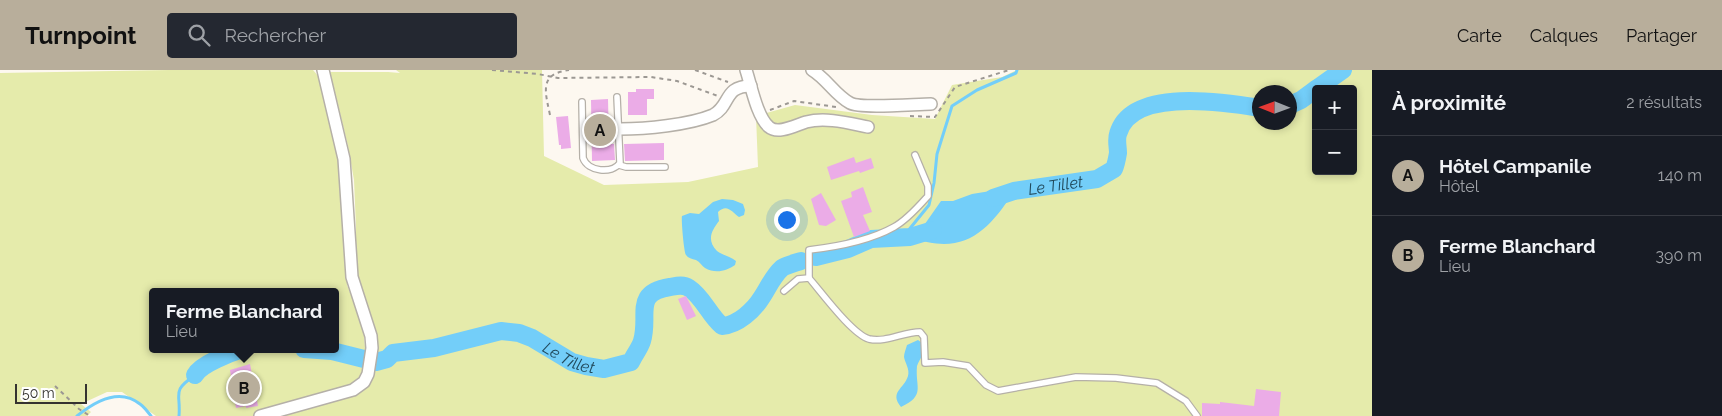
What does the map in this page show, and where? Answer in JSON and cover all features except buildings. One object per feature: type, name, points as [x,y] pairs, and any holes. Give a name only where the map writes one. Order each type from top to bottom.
[{"type":"street","points":[[260,416],[347,393],[360,386],[368,374],[372,348],[368,324],[352,277],[344,158],[323,70]]},
{"type":"street","points":[[812,70],[824,78],[841,96],[854,105],[931,104]]},
{"type":"street","points":[[747,71],[747,86],[768,127],[775,130],[819,120],[868,127]]},
{"type":"street","points":[[620,129],[647,129],[706,117],[716,113],[735,89],[747,86]]},
{"type":"lane","points":[[617,97],[620,129],[619,165]]},
{"type":"lane","points":[[582,102],[583,148],[585,164],[589,168],[614,168],[619,165],[626,167],[665,168]]},
{"type":"lane","points":[[915,155],[928,186],[928,196],[921,204],[896,226],[875,235],[834,247],[809,250],[809,278],[855,330],[870,339],[888,339],[920,332],[924,337],[925,363],[943,362],[968,366],[986,385],[998,391],[1076,377],[1116,378],[1158,383],[1186,401],[1197,416]]},
{"type":"lane","points":[[784,291],[798,278],[809,278]]},
{"type":"path","points":[[492,70],[538,74],[558,78],[651,77],[677,81],[728,98]]},
{"type":"path","points":[[550,115],[546,85],[549,77],[560,71],[569,70]]},
{"type":"path","points":[[695,70],[747,86]]},
{"type":"path","points":[[909,116],[936,116],[955,88],[1009,70]]},
{"type":"path","points":[[758,108],[767,110],[794,101],[838,107]]},
{"type":"path","points":[[55,386],[79,409],[89,415]]},
{"type":"green space","points":[[313,70],[319,77],[346,186],[347,285],[363,326],[365,347],[375,349],[355,268],[354,180],[348,146],[330,72],[400,73],[396,70],[542,70],[544,156],[604,185],[688,182],[758,167],[756,116],[795,105],[872,115],[935,119],[952,85],[1002,77],[1017,70],[1372,70],[1372,416],[156,416],[122,392],[107,392],[81,404],[91,412],[87,416],[0,416],[0,73]]},
{"type":"water","points":[[1009,188],[1014,191],[994,219],[971,237],[959,242],[944,244],[910,237],[920,231],[941,201],[953,201],[972,194]]},
{"type":"water","points":[[722,199],[733,200],[743,204],[745,210],[744,215],[739,217],[727,208],[721,209],[718,212],[719,221],[711,235],[712,243],[721,254],[736,261],[735,265],[728,269],[713,271],[686,255],[682,216],[690,213],[699,214],[713,202]]},
{"type":"water","points":[[918,340],[922,343],[922,356],[917,366],[917,395],[909,403],[901,407],[896,398],[908,376],[908,368],[904,357],[905,352],[907,345]]},
{"type":"waterway","points":[[903,237],[929,205],[934,183],[937,154],[952,106],[977,90],[1016,73],[1017,70]]},
{"type":"waterway","name":"Le Tillet","points":[[1322,85],[1343,70]]},
{"type":"waterway","name":"Le Tillet","points":[[1297,102],[1312,92]]},
{"type":"waterway","name":"Le Tillet","points":[[993,198],[1014,191],[1097,179],[1114,169],[1118,153],[1118,134],[1126,119],[1141,109],[1180,101],[1203,101],[1252,107]]},
{"type":"waterway","name":"Le Tillet","points":[[816,257],[848,249],[871,239],[910,237],[933,230]]},
{"type":"waterway","name":"Le Tillet","points":[[339,353],[376,362],[387,359],[393,353],[434,348],[501,331],[519,333],[532,338],[572,362],[604,369],[631,362],[642,341],[647,300],[651,294],[658,290],[677,286],[687,287],[698,296],[722,326],[728,325],[740,320],[755,307],[773,278],[782,268],[801,261]]},
{"type":"waterway","name":"Le Tillet","points":[[195,375],[209,363],[232,353]]},
{"type":"waterway","name":"Le Tillet","points":[[179,416],[180,389],[195,375]]},
{"type":"waterway","name":"Le Tillet","points":[[77,416],[91,406],[107,398],[115,397],[132,399],[141,405],[151,416]]},
{"type":"place","name":"Hôtel Campanile","points":[[600,130]]},
{"type":"place","name":"Ferme Blanchard","points":[[244,388]]}]
